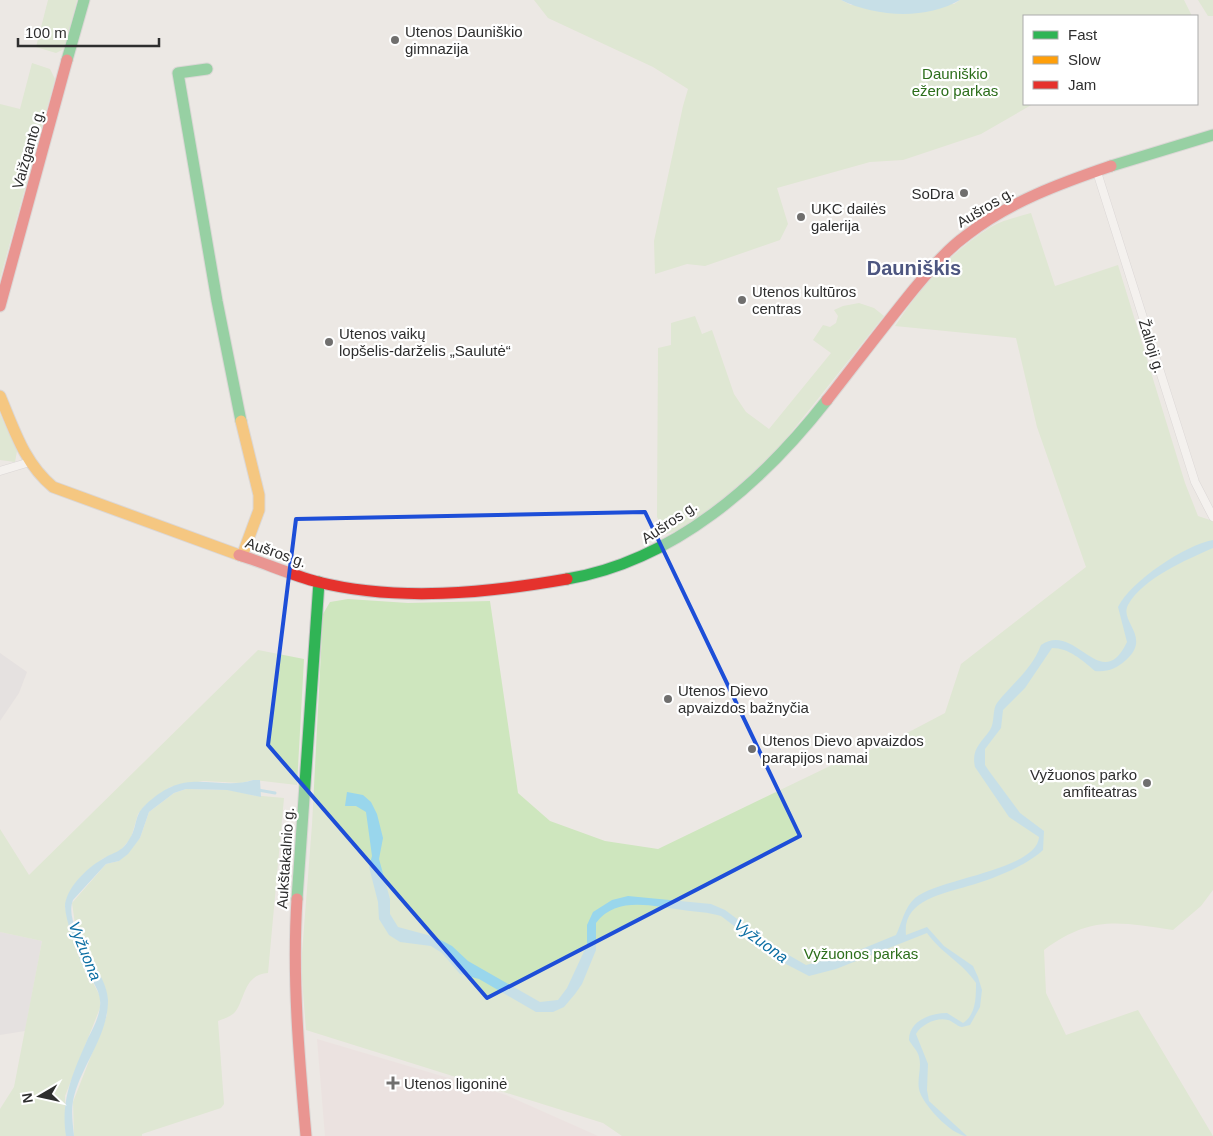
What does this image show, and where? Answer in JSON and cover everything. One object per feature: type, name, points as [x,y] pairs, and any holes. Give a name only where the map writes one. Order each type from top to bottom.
[{"type":"street","name":"Vaižganto g.","points":[[0,306],[84,0]]},
{"type":"street","points":[[207,69],[178,73],[217,301],[246,448],[259,495],[259,510],[242,556]]},
{"type":"street","name":"Aušros g.","points":[[30,462],[41,479],[53,487],[186,538],[319,582],[377,591],[432,593],[481,590],[581,576],[648,556],[725,502],[758,475],[793,440],[893,313],[958,241],[978,226],[1027,199],[1097,172],[1213,134]]},
{"type":"street","name":"Žalioji g.","points":[[1097,172],[1195,482],[1213,517]]},
{"type":"street","points":[[0,396],[30,462],[0,471]]},
{"type":"street","name":"Aukštakalnio g.","points":[[306,1136],[297,1033],[294,948],[319,582]]},
{"type":"highlighted area","points":[[645,512],[800,836],[487,998],[268,745],[296,519]]},
{"type":"shaded area","points":[[0,653],[27,672],[19,693],[0,721]]},
{"type":"shaded area","points":[[0,932],[42,941],[25,1031],[0,1035]]},
{"type":"shaded area","name":"Utenos ligoninė","points":[[317,1039],[506,1095],[598,1136],[325,1136]]},
{"type":"green space","points":[[48,0],[77,0],[64,49],[56,53],[36,47]]},
{"type":"green space","name":"Dauniškio ežero parkas","points":[[534,0],[841,0],[851,5],[954,4],[960,0],[1184,0],[1192,15],[1023,15],[1023,105],[1031,105],[981,134],[903,160],[870,162],[777,188],[788,224],[780,240],[705,266],[687,264],[655,274],[654,241],[688,89],[653,67],[548,18]]},
{"type":"green space","points":[[1198,0],[1213,0],[1213,16],[1208,16]]},
{"type":"green space","points":[[32,63],[50,69],[55,79],[0,279],[0,104],[20,109]]},
{"type":"green space","name":"Vyžuonos parkas","points":[[1031,213],[1055,286],[1118,265],[1185,483],[1198,516],[1213,521],[1213,890],[1201,906],[1173,930],[1137,925],[1106,924],[1076,931],[1061,939],[1044,950],[1046,993],[1066,1035],[1138,1010],[1213,1136],[622,1136],[603,1123],[306,1030],[301,966],[312,825],[323,614],[330,602],[348,599],[408,603],[490,601],[518,793],[550,821],[605,841],[658,849],[830,766],[888,743],[945,713],[961,664],[1086,567],[1037,427],[1016,338],[895,326],[937,271],[963,247],[995,225]]},
{"type":"green space","points":[[859,303],[874,308],[884,316],[782,444],[743,481],[708,510],[692,522],[666,534],[657,517],[658,348],[671,345],[671,323],[695,316],[702,334],[712,330],[734,394],[746,412],[769,429],[831,353],[813,340],[823,325],[830,327],[836,323],[838,316],[834,310]]},
{"type":"green space","points":[[0,414],[17,451],[15,462],[0,460]]},
{"type":"green space","points":[[258,650],[304,659],[297,785],[253,780],[241,783],[203,781],[170,787],[145,806],[138,814],[131,838],[120,851],[102,859],[65,907],[82,962],[100,996],[100,1008],[65,1096],[66,1136],[0,1136],[0,1109],[14,1087],[42,941],[0,932],[0,829],[29,875]]},
{"type":"green space","points":[[186,789],[243,791],[251,795],[284,798],[268,973],[253,978],[233,1014],[218,1021],[224,1104],[221,1108],[142,1134],[142,1136],[74,1136],[73,1102],[107,1015],[100,975],[75,924],[72,903],[106,864],[119,861],[140,838],[149,812],[174,793]]},
{"type":"water","points":[[841,0],[960,0],[932,11],[901,14],[870,10]]},
{"type":"water","points":[[1213,540],[1213,548],[1190,558],[1154,578],[1135,595],[1126,611],[1136,637],[1136,644],[1133,652],[1126,660],[1115,668],[1095,671],[1070,652],[1052,648],[1025,688],[1003,710],[1001,728],[985,749],[985,765],[1020,813],[1044,831],[1043,850],[1027,862],[1008,872],[926,900],[910,914],[906,923],[906,935],[927,927],[944,946],[973,966],[982,990],[980,1007],[970,1025],[962,1027],[943,1019],[925,1025],[916,1034],[928,1064],[927,1090],[929,1101],[967,1136],[953,1131],[938,1118],[925,1102],[919,1089],[919,1057],[909,1040],[913,1028],[922,1019],[940,1013],[947,1013],[963,1023],[967,1020],[973,1011],[976,983],[965,969],[939,947],[927,933],[836,969],[809,976],[782,962],[721,916],[648,905],[625,906],[605,914],[596,923],[596,950],[582,984],[575,994],[564,1007],[553,1012],[536,1012],[479,979],[460,974],[442,953],[431,946],[400,942],[389,935],[379,919],[378,902],[369,867],[372,856],[366,812],[356,806],[345,806],[347,792],[363,795],[371,802],[377,814],[383,838],[379,859],[390,899],[390,914],[398,927],[435,937],[452,946],[468,961],[540,1002],[558,1000],[567,988],[587,945],[587,925],[593,912],[612,900],[628,896],[711,904],[725,910],[778,949],[806,965],[852,953],[896,935],[906,911],[915,898],[927,891],[1005,866],[1022,858],[1034,848],[1039,837],[1009,817],[975,767],[974,755],[992,727],[994,709],[997,703],[1027,669],[1041,645],[1054,640],[1066,642],[1098,660],[1108,662],[1117,657],[1127,642],[1118,607],[1134,586],[1174,557],[1201,543]]},
{"type":"water","points":[[260,780],[261,797],[227,790],[186,789],[174,793],[149,812],[140,838],[128,854],[119,861],[106,864],[73,900],[71,911],[74,924],[101,976],[108,1000],[104,1027],[81,1076],[73,1101],[74,1136],[66,1136],[65,1110],[67,1097],[78,1062],[96,1023],[100,1006],[99,994],[81,962],[69,927],[65,907],[69,893],[89,868],[124,847],[132,835],[141,809],[162,791],[191,782],[233,783]]},
{"type":"waterway","name":"Vyžuona","points":[[258,790],[275,793]]},
{"type":"traffic: fast","points":[[67,60],[84,0]]},
{"type":"traffic: fast","points":[[207,69],[178,73],[217,301],[241,421]]},
{"type":"traffic: fast","points":[[1111,166],[1213,135]]},
{"type":"traffic: fast","points":[[567,579],[606,570],[644,555],[679,536],[713,514],[774,460],[802,431],[827,400]]},
{"type":"traffic: fast","points":[[297,899],[319,582]]},
{"type":"traffic: slow","points":[[0,396],[15,433],[27,456],[43,478],[53,487],[239,555]]},
{"type":"traffic: slow","points":[[241,421],[259,495],[259,510],[242,556]]},
{"type":"traffic: jam","points":[[0,306],[67,60]]},
{"type":"traffic: jam","points":[[827,400],[914,289],[939,260],[959,241],[983,223],[1036,194],[1111,166]]},
{"type":"traffic: jam","points":[[239,555],[318,582],[379,592],[411,594],[474,591],[567,579]]},
{"type":"traffic: jam","points":[[297,899],[296,988],[306,1136]]},
{"type":"place","name":"Utenos Dauniškio gimnazija","points":[[395,40]]},
{"type":"place","name":"SoDra","points":[[964,193]]},
{"type":"place","name":"UKC dailės galerija","points":[[801,217]]},
{"type":"place","name":"Utenos kultūros centras","points":[[742,300]]},
{"type":"place","name":"Utenos vaikų lopšelis-darželis „Saulutė“","points":[[329,342]]},
{"type":"place","name":"Utenos Dievo apvaizdos bažnyčia","points":[[668,699]]},
{"type":"place","name":"Utenos Dievo apvaizdos parapijos namai","points":[[752,749]]},
{"type":"place","name":"Vyžuonos parko amfiteatras","points":[[1147,783]]},
{"type":"place","name":"Utenos ligoninė","points":[[393,1083]]},
{"type":"district","name":"Dauniškis","points":[[914,268]]}]
